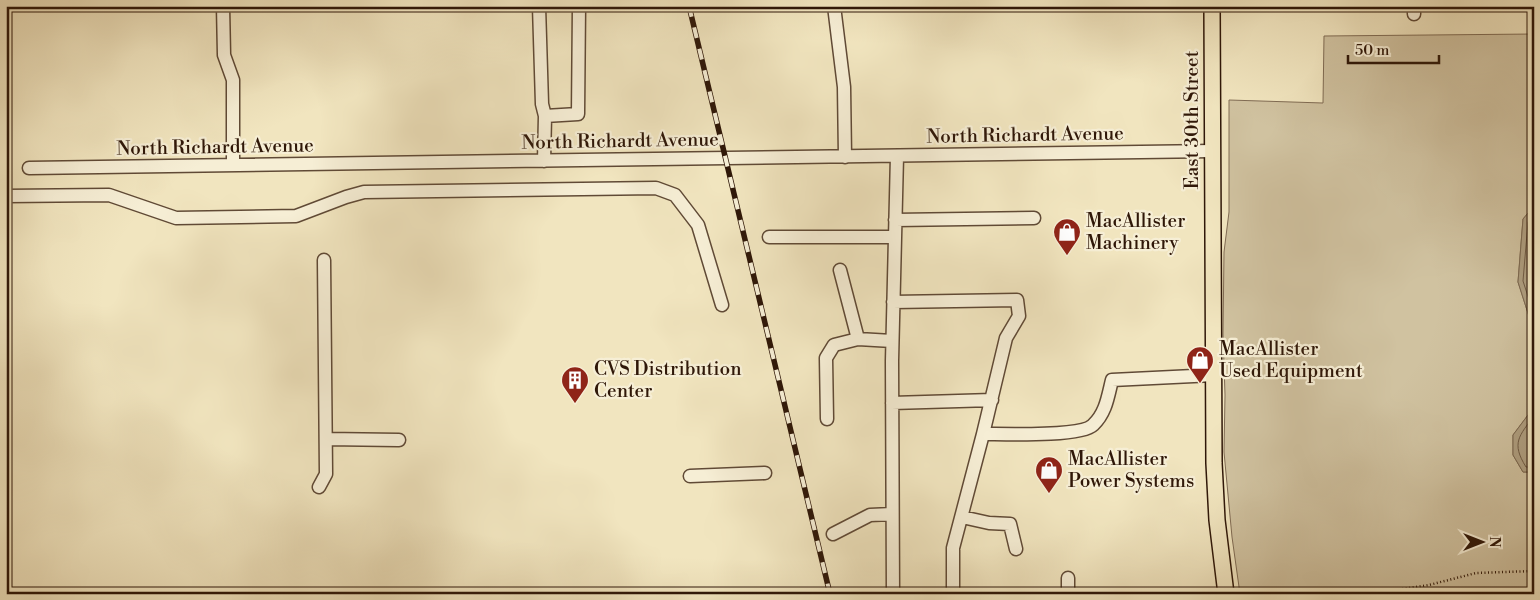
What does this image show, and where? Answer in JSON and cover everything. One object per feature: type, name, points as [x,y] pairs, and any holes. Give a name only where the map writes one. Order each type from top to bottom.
[{"type":"main road","name":"East 30th Street","points":[[1212,6],[1215,494],[1226,594]]},
{"type":"street","points":[[223,6],[224,56],[233,80],[233,165]]},
{"type":"street","points":[[539,6],[542,104],[545,116],[544,161]]},
{"type":"street","points":[[545,116],[578,114],[579,6]]},
{"type":"street","points":[[834,6],[844,87],[845,157]]},
{"type":"street","name":"North Richardt Avenue","points":[[28,168],[1212,151]]},
{"type":"street","points":[[893,594],[892,341],[897,156]]},
{"type":"street","points":[[6,196],[109,195],[176,218],[278,217],[296,216],[364,192],[656,188],[675,195],[698,225],[722,305]]},
{"type":"street","points":[[895,220],[1034,218]]},
{"type":"street","points":[[770,237],[895,237]]},
{"type":"street","points":[[319,486],[326,474],[324,260]]},
{"type":"street","points":[[840,270],[858,339]]},
{"type":"street","points":[[893,302],[1017,300],[1019,316],[1006,338],[984,434],[953,548],[953,594]]},
{"type":"street","points":[[827,419],[826,358],[834,344],[858,339],[892,341]]},
{"type":"street","points":[[984,434],[1077,432],[1093,426],[1105,408],[1112,380],[1214,376]]},
{"type":"street","points":[[892,403],[992,400]]},
{"type":"street","points":[[326,439],[399,440]]},
{"type":"street","points":[[690,476],[765,473]]},
{"type":"street","points":[[833,534],[870,515],[892,514]]},
{"type":"street","points":[[962,516],[989,523],[1010,524],[1016,549]]},
{"type":"street","points":[[1068,578],[1068,594]]},
{"type":"path","points":[[1336,594],[1395,590],[1429,585],[1476,573],[1534,571]]},
{"type":"shaded area","points":[[1534,34],[1534,206],[1523,219],[1518,282],[1534,332],[1534,407],[1513,435],[1513,455],[1523,472],[1534,472],[1534,594],[1240,594],[1232,537],[1224,452],[1224,252],[1229,212],[1229,100],[1323,103],[1324,36]]},
{"type":"water","points":[[1534,206],[1534,332],[1518,282],[1523,219]]},
{"type":"water","points":[[1534,407],[1534,472],[1523,472],[1513,455],[1513,435]]},
{"type":"railway","points":[[689,6],[830,594]]},
{"type":"place","name":"MacAllister Machinery","points":[[1067,256]]},
{"type":"place","name":"MacAllister Used Equipment","points":[[1200,384]]},
{"type":"place","name":"CVS Distribution Center","points":[[575,404]]},
{"type":"place","name":"MacAllister Power Systems","points":[[1049,494]]}]
